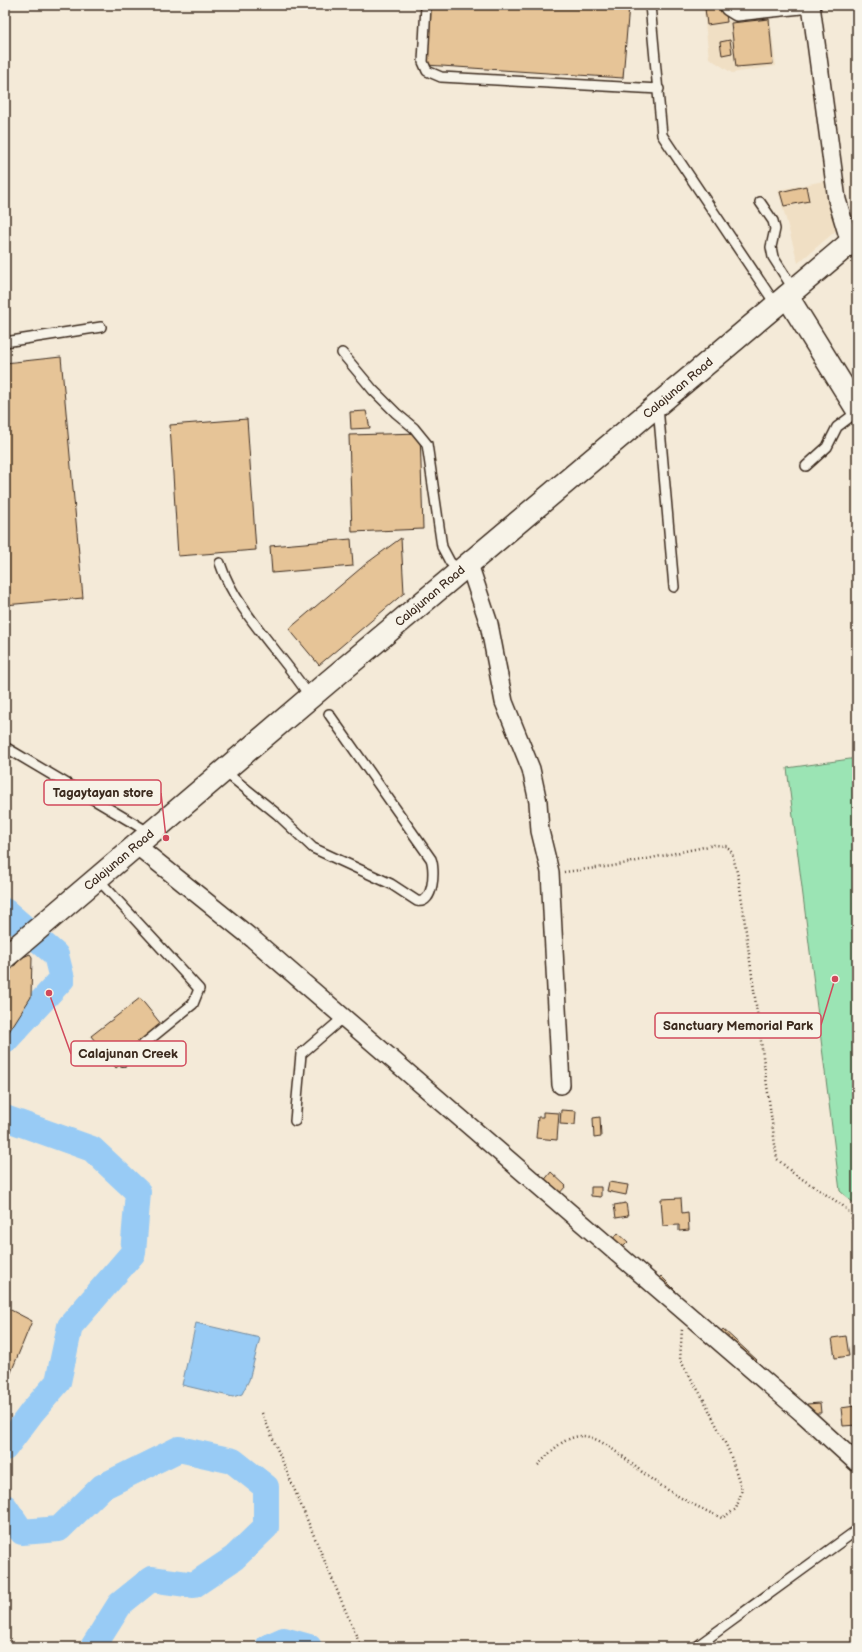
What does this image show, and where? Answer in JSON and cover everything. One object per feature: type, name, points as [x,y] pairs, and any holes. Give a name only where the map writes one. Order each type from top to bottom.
[{"type":"main road","name":"Calajunan Road","points":[[11,949],[853,240]]},
{"type":"main road","points":[[786,297],[857,410]]},
{"type":"street","points":[[728,5],[729,8],[737,12],[801,5]]},
{"type":"street","points":[[811,5],[837,200],[853,240]]},
{"type":"street","points":[[465,567],[489,624],[504,702],[530,769],[538,802],[540,831],[550,872],[561,1085]]},
{"type":"street","points":[[143,839],[254,940],[684,1310],[857,1463]]},
{"type":"lane","points":[[426,5],[423,62],[427,71],[441,77],[659,89]]},
{"type":"lane","points":[[650,5],[659,89],[662,135],[786,297]]},
{"type":"lane","points":[[760,202],[774,221],[775,229],[770,247],[786,297]]},
{"type":"lane","points":[[5,342],[101,327]]},
{"type":"lane","points":[[342,353],[373,390],[396,413],[414,428],[427,444],[442,547],[450,562],[465,567]]},
{"type":"lane","points":[[658,405],[674,588]]},
{"type":"lane","points":[[806,466],[827,447],[837,427],[857,410]]},
{"type":"lane","points":[[220,563],[228,584],[251,618],[294,673],[310,697]]},
{"type":"lane","points":[[224,771],[277,814],[313,848],[391,884],[417,901],[420,902],[425,900],[429,896],[433,882],[434,866],[431,859],[329,714]]},
{"type":"lane","points":[[5,747],[143,839]]},
{"type":"lane","points":[[97,878],[199,989],[193,1004],[123,1061]]},
{"type":"lane","points":[[295,1122],[301,1054],[344,1017]]},
{"type":"lane","points":[[696,1647],[857,1530]]},
{"type":"path","points":[[550,872],[613,866],[714,845],[727,846],[732,853],[739,880],[777,1159],[793,1174],[842,1205],[851,1214],[857,1240]]},
{"type":"path","points":[[538,1465],[556,1446],[569,1439],[582,1436],[597,1439],[657,1483],[697,1507],[722,1518],[736,1509],[742,1490],[729,1451],[704,1400],[680,1360],[684,1310]]},
{"type":"path","points":[[262,1413],[361,1647]]},
{"type":"shaded area","points":[[703,5],[726,5],[728,21],[770,18],[776,66],[732,73],[709,58]]},
{"type":"shaded area","points":[[829,180],[838,229],[798,263],[778,190]]},
{"type":"green space","points":[[857,758],[857,1206],[840,1191],[787,768]]},
{"type":"water","points":[[196,1323],[260,1338],[249,1380],[242,1394],[233,1397],[182,1385]]},
{"type":"building","points":[[431,5],[629,5],[623,78],[426,65]]},
{"type":"building","points":[[725,6],[727,22],[707,25],[705,8]]},
{"type":"building","points":[[769,19],[773,64],[736,67],[731,23]]},
{"type":"building","points":[[730,40],[732,53],[722,55],[720,42]]},
{"type":"building","points":[[806,186],[809,201],[784,206],[780,192]]},
{"type":"building","points":[[61,357],[83,598],[5,605],[5,363]]},
{"type":"building","points":[[366,411],[370,428],[351,429],[350,412]]},
{"type":"building","points":[[247,419],[256,550],[178,556],[170,425]]},
{"type":"building","points":[[420,433],[423,529],[352,532],[349,435]]},
{"type":"building","points":[[401,538],[404,593],[319,665],[289,629],[367,563]]},
{"type":"building","points":[[351,539],[353,566],[272,573],[270,546]]},
{"type":"building","points":[[30,954],[32,957],[31,997],[5,1038],[5,977],[21,958]]},
{"type":"building","points":[[140,998],[165,1029],[116,1068],[91,1036]]},
{"type":"building","points":[[561,1110],[576,1111],[575,1125],[560,1124]]},
{"type":"building","points":[[543,1112],[559,1113],[557,1140],[536,1138],[538,1117],[543,1117]]},
{"type":"building","points":[[600,1117],[601,1137],[594,1138],[593,1118]]},
{"type":"building","points":[[551,1172],[566,1186],[557,1196],[543,1182]]},
{"type":"building","points":[[609,1182],[628,1185],[626,1195],[607,1191]]},
{"type":"building","points":[[591,1187],[601,1187],[601,1197],[591,1196]]},
{"type":"building","points":[[681,1198],[682,1213],[688,1212],[689,1230],[679,1231],[679,1225],[663,1226],[661,1199]]},
{"type":"building","points":[[626,1203],[628,1216],[616,1218],[614,1205]]},
{"type":"building","points":[[618,1233],[628,1242],[620,1250],[611,1241]]},
{"type":"building","points":[[661,1276],[676,1291],[670,1297],[655,1282]]},
{"type":"building","points":[[5,1307],[32,1321],[5,1387]]},
{"type":"building","points":[[723,1329],[757,1360],[750,1367],[716,1337]]},
{"type":"building","points":[[846,1336],[849,1356],[835,1358],[832,1338]]},
{"type":"building","points":[[820,1403],[821,1413],[807,1413],[807,1404]]},
{"type":"building","points":[[855,1406],[857,1425],[843,1426],[841,1408]]},
{"type":"waterway","points":[[5,911],[56,955],[62,979],[5,1041]]},
{"type":"waterway","points":[[5,1118],[92,1149],[138,1192],[133,1253],[70,1326],[58,1382],[32,1412],[5,1448]]},
{"type":"waterway","points":[[5,1507],[22,1532],[59,1529],[102,1487],[179,1449],[233,1461],[266,1487],[266,1527],[234,1558],[194,1585],[151,1579],[120,1604],[93,1647]]},
{"type":"waterway","points":[[268,1647],[284,1640],[309,1647]]},
{"type":"place","name":"Tagaytayan store","points":[[166,838]]},
{"type":"place","name":"Sanctuary Memorial Park","points":[[835,979]]},
{"type":"place","name":"Calajunan Creek","points":[[49,993]]}]
